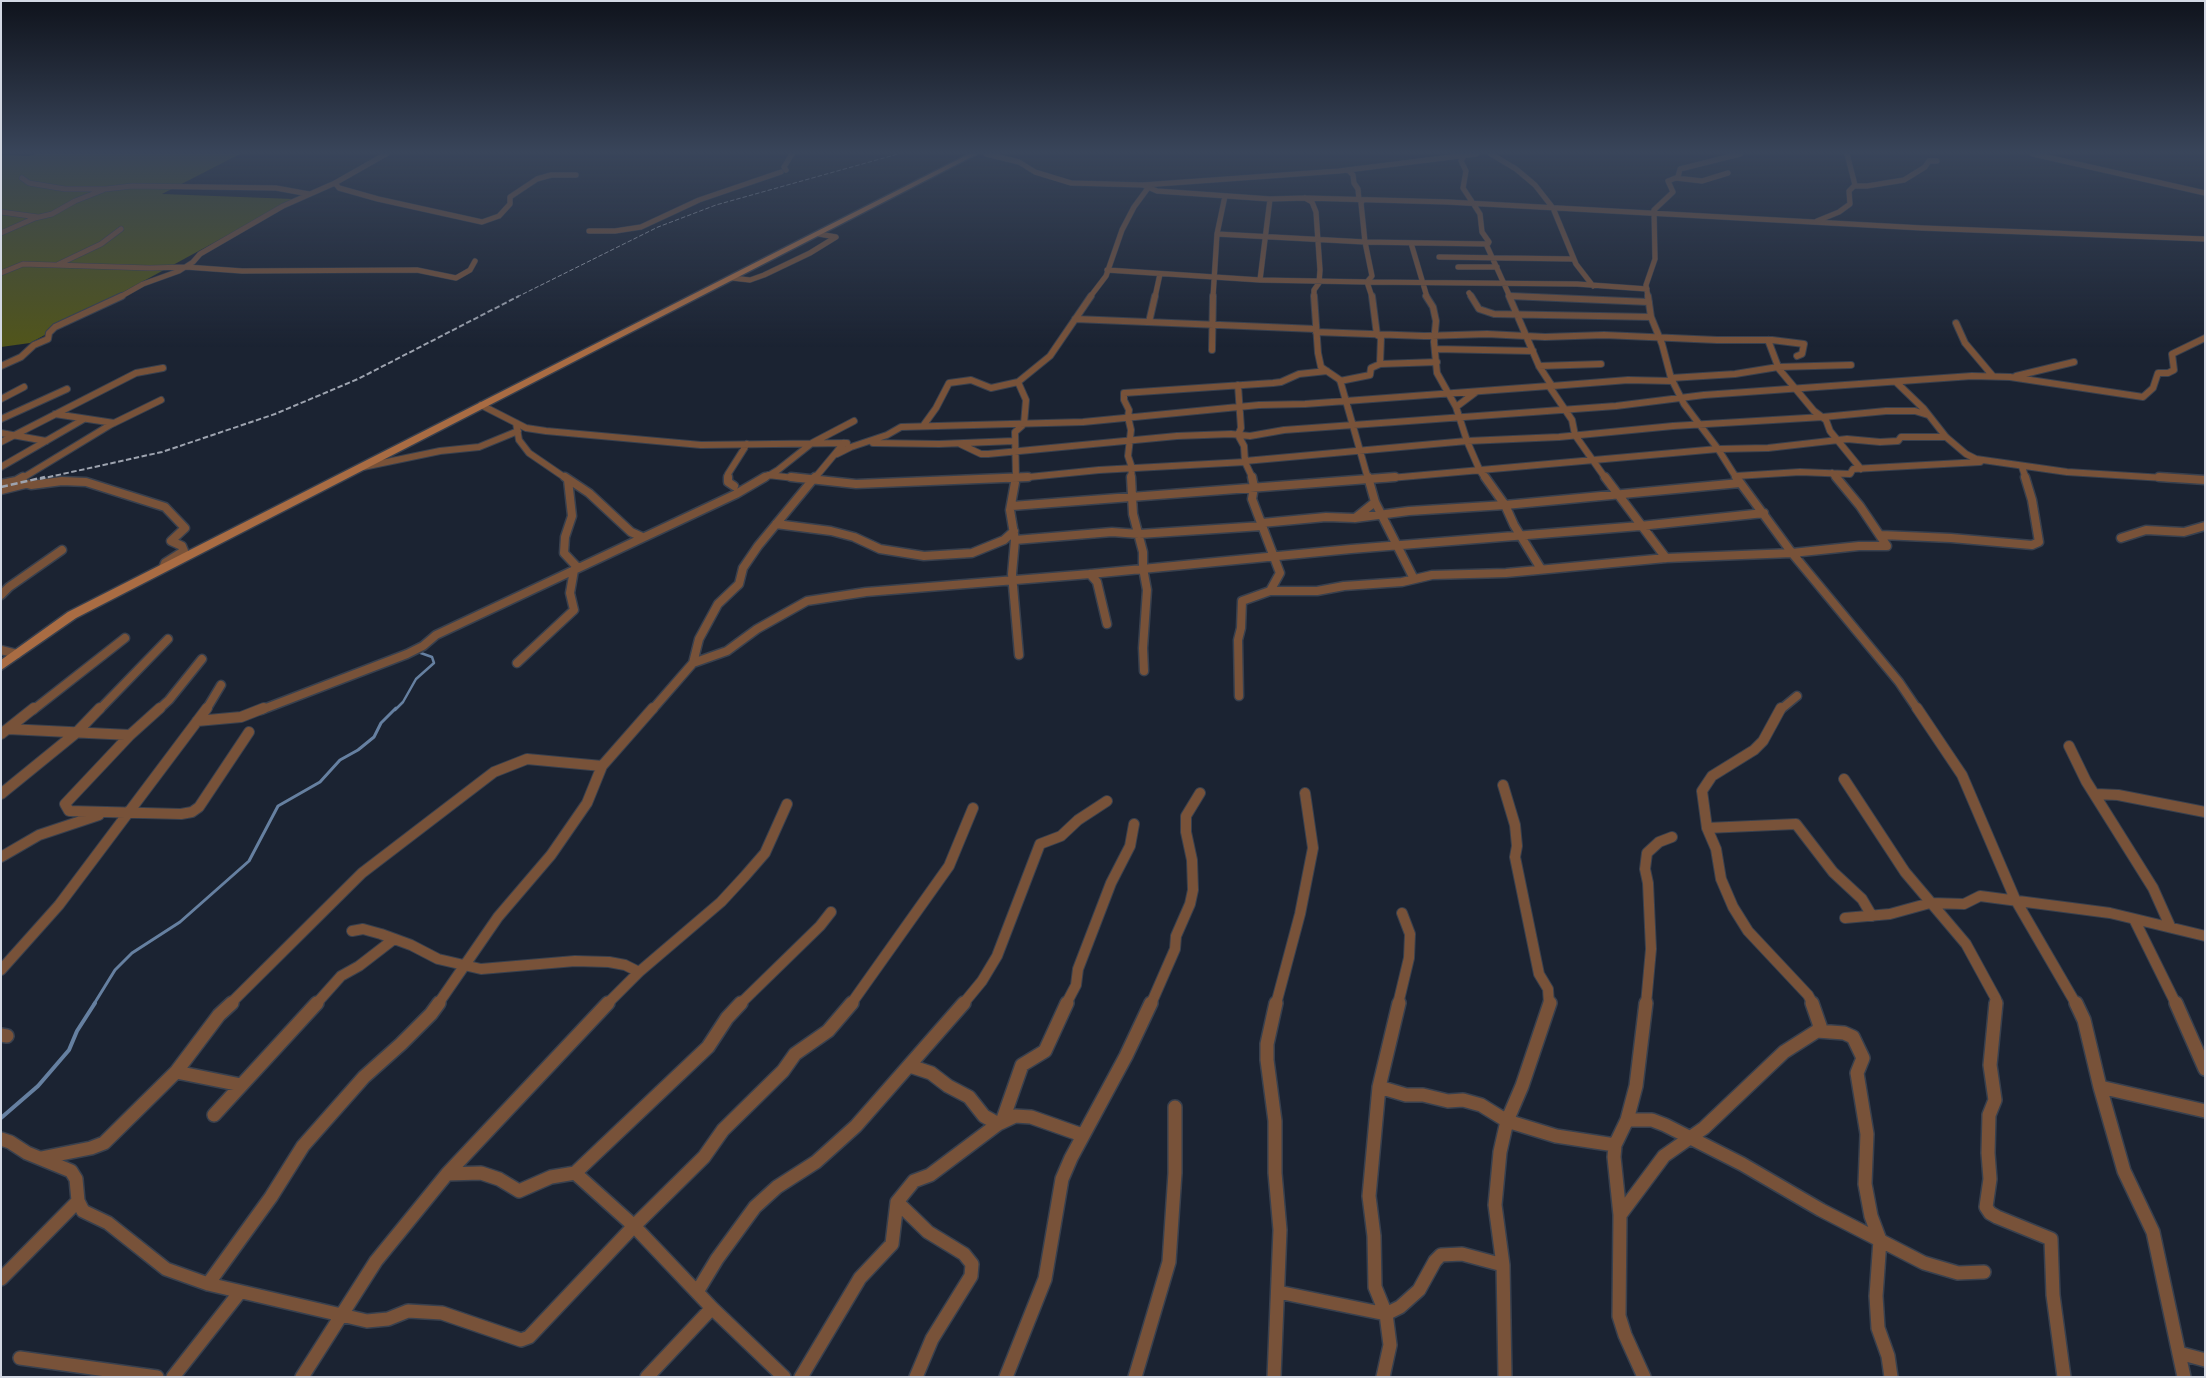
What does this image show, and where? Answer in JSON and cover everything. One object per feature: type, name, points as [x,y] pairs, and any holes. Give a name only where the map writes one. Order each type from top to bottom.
[{"type":"street","points":[[1,233],[36,218]]},
{"type":"street","points":[[1,366],[21,358],[34,346],[48,339],[48,333],[55,327],[115,300],[143,284],[186,267],[194,262],[200,254],[261,218]]},
{"type":"street","points":[[465,218],[482,222],[495,218]]},
{"type":"street","points":[[589,231],[615,231],[641,227],[660,218]]},
{"type":"street","points":[[1,666],[72,615],[849,218]]},
{"type":"street","points":[[923,426],[936,408],[949,382],[971,380],[991,388],[1018,382],[1050,356],[1106,276],[1122,230],[1128,218]]},
{"type":"street","points":[[1212,350],[1210,325],[1221,218]]},
{"type":"street","points":[[1260,280],[1268,218]]},
{"type":"street","points":[[1316,218],[1320,270],[1319,283],[1314,290],[1316,331],[1321,367],[1340,381],[1375,502],[1414,579]]},
{"type":"street","points":[[1363,218],[1372,276],[1368,282]]},
{"type":"street","points":[[1481,218],[1484,236],[1489,242],[1486,244],[1539,366],[1572,420],[1575,435],[1617,495],[1666,558]]},
{"type":"street","points":[[1557,218],[1573,259],[1593,286]]},
{"type":"street","points":[[1654,218],[1656,244],[1655,259],[1647,280],[1651,317],[1662,344],[1671,379],[1680,397],[1792,552],[1899,682],[1962,776],[2015,899],[2084,1020],[2100,1087],[2124,1171],[2153,1232],[2184,1377]]},
{"type":"street","points":[[1726,218],[2205,239]]},
{"type":"street","points":[[1816,222],[1824,218]]},
{"type":"street","points":[[57,265],[101,244],[121,229]]},
{"type":"street","points":[[732,278],[750,280],[764,275],[810,253],[836,237],[819,234]]},
{"type":"street","points":[[1218,234],[1365,242],[1486,244]]},
{"type":"street","points":[[1411,243],[1422,283],[1436,320],[1435,349],[1437,373],[1456,407],[1467,441],[1480,471],[1505,505],[1541,570]]},
{"type":"street","points":[[1438,257],[1573,259]]},
{"type":"street","points":[[1,273],[23,264],[186,267],[242,271],[417,270],[456,278],[470,270],[475,261]]},
{"type":"street","points":[[1458,267],[1497,267]]},
{"type":"street","points":[[1107,270],[1319,283],[1340,280],[1647,289]]},
{"type":"street","points":[[1149,322],[1160,274]]},
{"type":"street","points":[[1368,282],[1374,302],[1377,335],[1381,337],[1380,364]]},
{"type":"street","points":[[1469,293],[1482,311],[1494,314],[1651,317]]},
{"type":"street","points":[[1509,296],[1649,302]]},
{"type":"street","points":[[1075,319],[1435,337],[1487,334],[1768,340],[1804,344],[1802,354],[1797,356]]},
{"type":"street","points":[[1956,323],[1965,343],[1992,375]]},
{"type":"street","points":[[960,444],[981,454],[1015,452],[1177,436],[1250,436],[1284,430],[1616,406],[1680,397],[1992,375],[2142,397],[2153,388],[2158,373],[2168,373],[2174,370],[2172,354],[2205,338]]},
{"type":"street","points":[[1768,340],[1778,367],[1794,389],[1822,417],[1861,469]]},
{"type":"street","points":[[1435,349],[1533,351]]},
{"type":"street","points":[[1340,381],[1370,375],[1371,368],[1380,364],[1437,362]]},
{"type":"street","points":[[2010,377],[2074,362]]},
{"type":"street","points":[[1539,366],[1601,364]]},
{"type":"street","points":[[835,455],[862,443],[882,438],[901,428],[923,426],[1083,422],[1239,408],[1735,374],[1778,367],[1852,365]]},
{"type":"street","points":[[1,442],[136,373],[163,368]]},
{"type":"street","points":[[1144,671],[1144,616],[1148,590],[1143,568],[1143,552],[1139,534],[1134,523],[1130,485],[1132,468],[1128,456],[1131,430],[1128,417],[1129,410],[1124,400],[1124,393],[1281,382],[1299,374],[1327,371]]},
{"type":"street","points":[[1018,382],[1026,400],[1024,424],[1015,432],[1016,478],[1010,510],[1015,540],[1013,579],[1020,655]]},
{"type":"street","points":[[1896,382],[1946,437],[1966,454],[1986,462]]},
{"type":"street","points":[[1238,385],[1241,428],[1238,435]]},
{"type":"street","points":[[1,399],[24,387]]},
{"type":"street","points":[[1,418],[67,389]]},
{"type":"street","points":[[1456,407],[1479,391]]},
{"type":"street","points":[[1,484],[16,481],[46,465],[114,423],[161,400]]},
{"type":"street","points":[[481,405],[526,428],[701,445],[812,443],[960,444],[1014,441]]},
{"type":"street","points":[[768,475],[856,484],[1016,478],[1360,452],[1467,441],[1575,435],[1886,411],[1915,412],[1928,415]]},
{"type":"street","points":[[54,414],[114,423]]},
{"type":"street","points":[[1,467],[84,419]]},
{"type":"street","points":[[197,721],[240,717],[407,654],[423,646],[436,635],[715,504],[788,463],[812,443],[854,421]]},
{"type":"street","points":[[516,423],[519,440],[529,452],[589,493],[631,532],[642,537]]},
{"type":"street","points":[[360,467],[440,451],[479,447],[518,431]]},
{"type":"street","points":[[1,433],[46,441]]},
{"type":"street","points":[[1238,435],[1244,446],[1245,461],[1252,475],[1254,487],[1252,499],[1280,573],[1270,592]]},
{"type":"street","points":[[1012,506],[1593,462],[1718,450],[1768,448],[1838,440],[1880,442],[1898,441],[1901,437],[1946,437]]},
{"type":"street","points":[[208,1284],[271,1198],[303,1146],[331,1112],[358,1084],[431,1014],[498,917],[525,884],[541,869],[571,829],[587,802],[602,766],[693,663],[699,640],[718,604],[739,584],[743,568],[776,524],[844,443]]},
{"type":"street","points":[[734,486],[728,482],[728,474],[746,444]]},
{"type":"street","points":[[1,459],[11,460]]},
{"type":"street","points":[[1015,540],[1112,532],[1139,534],[1326,517],[1355,518],[1617,495],[1800,472],[1850,474],[1853,469],[1986,462],[2067,472],[2205,480]]},
{"type":"street","points":[[1881,536],[1951,538],[2032,545],[2039,542],[2032,500],[2022,467]]},
{"type":"street","points":[[1239,696],[1238,640],[1241,628],[1242,601],[1270,592],[1318,591],[1344,586],[1402,582],[1432,575],[1541,570],[1666,558],[1792,552],[1860,546],[1884,548],[1887,546],[1853,497],[1832,473]]},
{"type":"street","points":[[568,480],[572,516],[565,537],[564,553],[576,569]]},
{"type":"street","points":[[16,481],[25,484]]},
{"type":"street","points":[[1,490],[25,484],[86,482],[152,501],[165,507],[186,528],[171,541],[182,546],[184,550],[165,563],[163,568]]},
{"type":"street","points":[[1,495],[10,489]]},
{"type":"street","points":[[1355,518],[1375,502]]},
{"type":"street","points":[[693,663],[727,651],[757,629],[807,601],[866,592],[1090,574],[1520,534],[1640,526],[1764,513]]},
{"type":"street","points":[[776,524],[831,532],[854,537],[880,549],[924,556],[972,553],[1004,540],[1014,531]]},
{"type":"street","points":[[2121,538],[2146,530],[2184,532],[2205,526]]},
{"type":"street","points":[[1,596],[10,587],[62,550]]},
{"type":"street","points":[[517,663],[574,610],[570,593],[576,569]]},
{"type":"street","points":[[1090,574],[1097,582],[1107,624]]},
{"type":"street","points":[[5,732],[125,638]]},
{"type":"street","points":[[1,794],[76,733],[168,639]]},
{"type":"street","points":[[1,650],[17,654]]},
{"type":"street","points":[[202,659],[169,700],[130,736],[65,804],[66,808],[70,811],[181,814],[192,812],[199,807],[249,732]]},
{"type":"street","points":[[1,970],[59,905],[197,721],[221,685]]},
{"type":"street","points":[[1797,696],[1781,708],[1763,741],[1754,750],[1712,776],[1702,791],[1707,828],[1716,849],[1721,879],[1733,907],[1748,931],[1808,995],[1814,1006],[1820,1026],[1817,1031]]},
{"type":"street","points":[[5,732],[130,736]]},
{"type":"street","points":[[2069,746],[2086,781],[2096,794],[2153,888],[2170,926]]},
{"type":"street","points":[[41,1158],[98,1147],[176,1072],[218,1015],[341,896],[362,873],[494,772],[527,759],[602,766]]},
{"type":"street","points":[[1844,779],[1905,872],[1930,904],[1966,944],[1996,999],[1997,1009],[1992,1032],[1990,1065],[1995,1100],[1989,1115],[1988,1153],[1990,1179],[1986,1207],[1990,1213],[1997,1217],[2051,1239],[2053,1295],[2064,1377]]},
{"type":"street","points":[[1503,786],[1515,825],[1517,846],[1515,857],[1539,974],[1548,989],[1550,1002],[1522,1086],[1507,1121],[1500,1152],[1495,1205],[1503,1265],[1505,1377]]},
{"type":"street","points":[[1006,1377],[1044,1278],[1062,1180],[1082,1135],[1126,1056],[1175,949],[1176,936],[1190,904],[1193,890],[1192,860],[1186,832],[1186,816],[1200,793]]},
{"type":"street","points":[[1274,1377],[1280,1230],[1275,1173],[1275,1121],[1267,1060],[1269,1030],[1300,914],[1313,848],[1305,793]]},
{"type":"street","points":[[2096,794],[2118,795],[2205,812]]},
{"type":"street","points":[[697,1292],[717,1259],[755,1207],[777,1188],[816,1162],[856,1126],[982,981],[997,956],[1040,844],[1061,836],[1078,820],[1107,801]]},
{"type":"street","points":[[302,1377],[376,1261],[447,1174],[587,1023],[639,972],[721,902],[745,876],[765,853],[787,804]]},
{"type":"street","points":[[1,1139],[10,1142],[27,1153],[71,1171],[76,1179],[78,1201],[83,1211],[125,1234],[166,1269],[208,1284],[367,1321],[388,1319],[408,1311],[442,1313],[522,1340],[529,1337],[634,1226],[704,1157],[723,1130],[783,1071],[795,1054],[828,1031],[846,1013],[914,913],[949,866],[973,808]]},
{"type":"street","points":[[2,857],[46,833],[82,819],[112,812]]},
{"type":"street","points":[[1000,1123],[1022,1065],[1045,1051],[1076,985],[1078,969],[1111,883],[1128,852],[1134,824]]},
{"type":"street","points":[[1707,828],[1796,824],[1833,872],[1862,900],[1872,916]]},
{"type":"street","points":[[1644,1377],[1625,1335],[1619,1316],[1620,1215],[1614,1157],[1615,1145],[1628,1120],[1636,1086],[1651,949],[1648,883],[1645,869],[1647,853],[1659,842],[1672,837]]},
{"type":"street","points":[[1845,918],[1890,914],[1919,905],[1964,904],[1980,896],[2015,899],[2110,913],[2205,936]]},
{"type":"street","points":[[447,1174],[481,1173],[500,1178],[519,1191],[550,1177],[575,1173],[708,1046],[727,1018],[749,993],[820,926],[831,912]]},
{"type":"street","points":[[1383,1377],[1390,1345],[1386,1314],[1375,1287],[1374,1236],[1369,1196],[1379,1087],[1409,958],[1410,934],[1402,913]]},
{"type":"street","points":[[2134,919],[2163,974],[2205,1069]]},
{"type":"street","points":[[352,931],[363,929],[394,939],[438,959],[481,969],[575,962],[609,962],[625,965],[639,972]]},
{"type":"street","points":[[214,1115],[342,976],[359,966],[394,939]]},
{"type":"street","points":[[1620,1215],[1664,1156],[1704,1128],[1784,1052],[1817,1031],[1844,1033],[1853,1037],[1863,1058],[1857,1073],[1867,1134],[1865,1184],[1871,1216],[1880,1240],[1876,1296],[1878,1328],[1888,1356],[1891,1377]]},
{"type":"street","points":[[910,1066],[931,1073],[948,1086],[969,1097],[984,1116],[1000,1123]]},
{"type":"street","points":[[176,1072],[241,1085]]},
{"type":"street","points":[[1379,1087],[1448,1101],[1463,1100],[1481,1105],[1507,1121],[1556,1136],[1615,1145]]},
{"type":"street","points":[[2100,1087],[2205,1111]]},
{"type":"street","points":[[1135,1377],[1169,1262],[1175,1174],[1176,1107]]},
{"type":"street","points":[[801,1377],[860,1278],[892,1244],[897,1202],[914,1181],[930,1175],[1000,1123],[1015,1116],[1031,1117],[1082,1135]]},
{"type":"street","points":[[1628,1120],[1652,1120],[1742,1164],[1821,1210],[1924,1263],[1958,1273],[1984,1272]]},
{"type":"street","points":[[575,1173],[634,1226],[712,1308],[784,1377]]},
{"type":"street","points":[[1,1279],[78,1201]]},
{"type":"street","points":[[897,1202],[928,1232],[964,1254],[972,1264],[971,1276],[932,1339],[916,1377]]},
{"type":"street","points":[[1278,1292],[1386,1314],[1400,1307],[1419,1290],[1435,1261],[1441,1255],[1462,1254],[1503,1265]]},
{"type":"street","points":[[173,1377],[240,1292]]},
{"type":"street","points":[[647,1377],[712,1308]]},
{"type":"street","points":[[2179,1353],[2205,1360]]},
{"type":"street","points":[[20,1358],[157,1377]]},
{"type":"green space","points":[[1,218],[259,218],[30,343],[1,347]]},
{"type":"waterway","points":[[395,710],[403,702],[416,679],[434,663],[432,657],[418,652]]},
{"type":"waterway","points":[[94,1004],[115,970],[132,953],[180,922],[249,861],[278,806],[320,782],[340,760],[358,750],[374,737],[381,723],[396,708]]},
{"type":"waterway","points":[[1,1118],[38,1086],[69,1050],[77,1031],[95,1003]]},
{"type":"railway","points":[[519,296],[658,227],[681,218]]},
{"type":"railway","points":[[40,479],[162,452],[275,414],[358,379],[519,296]]},
{"type":"railway","points":[[1,487],[45,477]]}]
